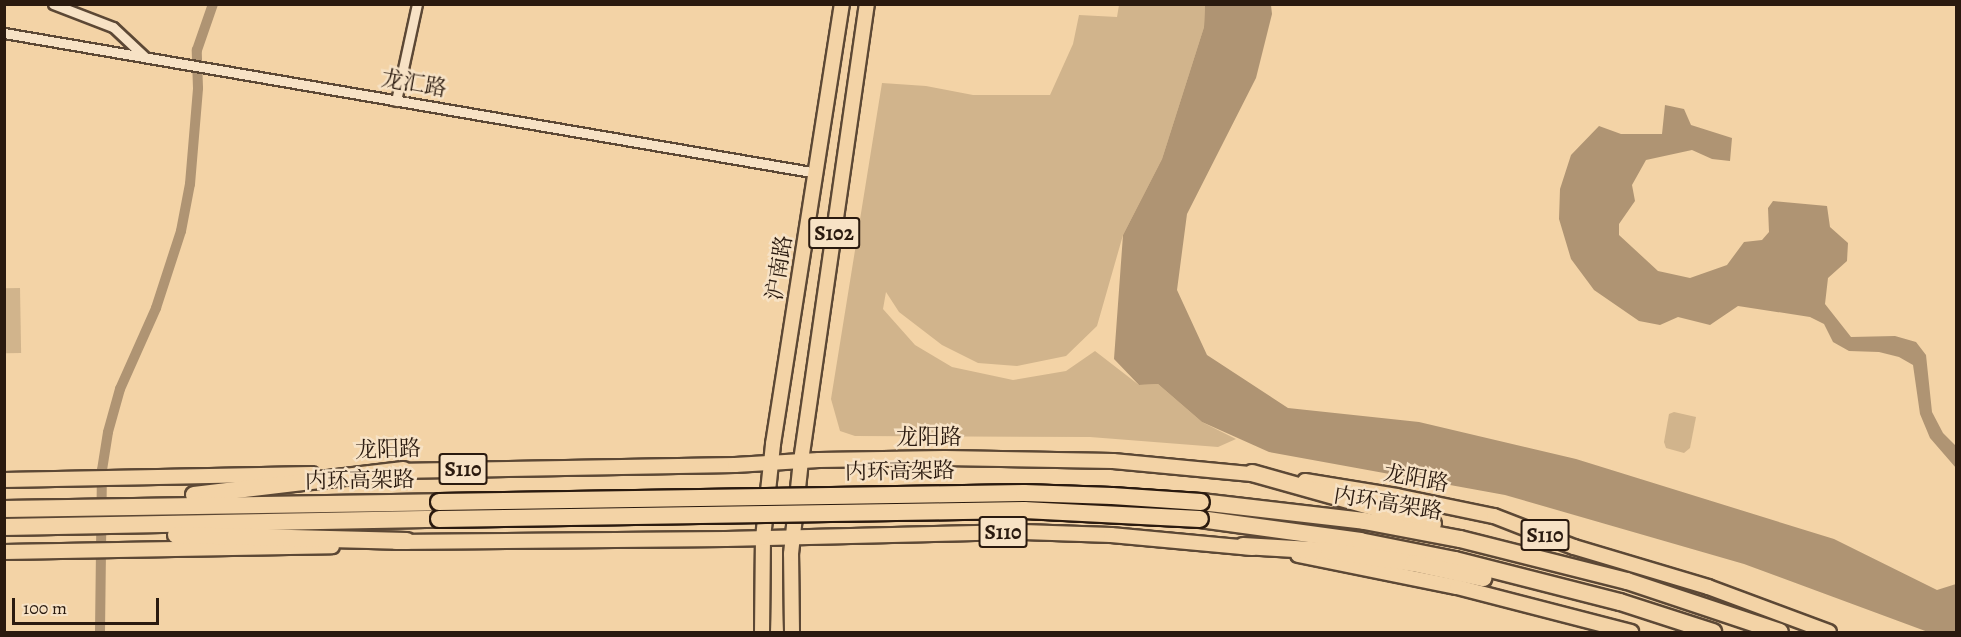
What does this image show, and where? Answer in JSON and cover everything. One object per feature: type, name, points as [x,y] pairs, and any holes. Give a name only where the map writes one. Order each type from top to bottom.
[{"type":"highway","points":[[125,502],[218,494],[404,470]]},
{"type":"highway","points":[[1252,473],[1409,517],[1534,556]]},
{"type":"highway","name":"内环高架路","points":[[4,507],[125,502],[439,502],[1024,493],[1112,496],[1455,560],[1577,590],[1713,633]]},
{"type":"highway","name":"内环高架路","points":[[4,527],[126,529],[439,519],[1024,510],[1201,511],[1364,521],[1461,539],[1627,581],[1780,633]]},
{"type":"highway","points":[[126,529],[407,541]]},
{"type":"highway","points":[[1243,546],[1296,548],[1403,561],[1694,626]]},
{"type":"main road","name":"沪南路","points":[[763,538],[771,463],[842,4]]},
{"type":"main road","name":"S102","points":[[792,633],[793,536],[801,461],[867,4]]},
{"type":"main road","name":"龙阳路","points":[[4,480],[801,461],[1063,459],[1163,464],[1252,473],[1479,512],[1574,547],[1708,587],[1829,633]]},
{"type":"main road","name":"S110","points":[[4,552],[282,549],[407,541],[763,538],[939,532],[1067,533],[1243,546],[1457,587],[1631,633]]},
{"type":"main road","name":"S102","points":[[762,633],[763,538]]},
{"type":"street","points":[[53,4],[113,27],[145,57]]},
{"type":"street","points":[[396,101],[417,4]]},
{"type":"street","name":"龙汇路","points":[[4,33],[816,173]]},
{"type":"shaded area","points":[[1119,5],[1205,5],[1204,27],[1162,159],[1123,235],[1097,326],[1066,356],[1017,366],[978,363],[942,345],[899,312],[886,292],[883,309],[915,345],[952,367],[1013,380],[1066,371],[1095,351],[1139,385],[1158,384],[1202,422],[1236,439],[1218,447],[1090,437],[855,436],[840,431],[831,399],[882,83],[926,86],[973,95],[1050,95],[1073,44],[1079,15],[1117,17]]},
{"type":"shaded area","points":[[1205,5],[1271,5],[1272,14],[1256,78],[1187,214],[1177,290],[1207,355],[1288,408],[1419,422],[1576,459],[1834,539],[1937,590],[1956,584],[1956,632],[1928,632],[1744,564],[1505,495],[1269,452],[1202,422],[1158,384],[1139,385],[1114,359],[1123,235],[1162,159],[1204,27]]},
{"type":"shaded area","points":[[1665,105],[1684,109],[1691,125],[1732,138],[1730,161],[1712,159],[1692,150],[1646,160],[1632,185],[1635,201],[1619,224],[1619,235],[1658,271],[1690,278],[1727,265],[1744,242],[1762,240],[1769,232],[1768,208],[1773,201],[1827,206],[1830,227],[1848,243],[1847,261],[1828,278],[1825,304],[1851,337],[1895,336],[1916,342],[1926,355],[1932,412],[1943,433],[1956,446],[1956,468],[1930,438],[1920,414],[1913,365],[1899,357],[1879,352],[1849,351],[1833,342],[1824,324],[1810,317],[1738,306],[1710,325],[1678,317],[1660,325],[1639,321],[1594,290],[1571,259],[1559,219],[1560,189],[1571,155],[1599,126],[1621,134],[1662,134]]},
{"type":"shaded area","points":[[5,288],[20,288],[21,353],[6,353]]},
{"type":"shaded area","points":[[1674,412],[1696,417],[1690,448],[1684,453],[1666,448],[1664,442],[1669,414]]},
{"type":"waterway","points":[[100,632],[102,470],[108,432],[120,389],[156,308],[181,231],[190,184],[198,88],[197,50],[213,4]]}]
